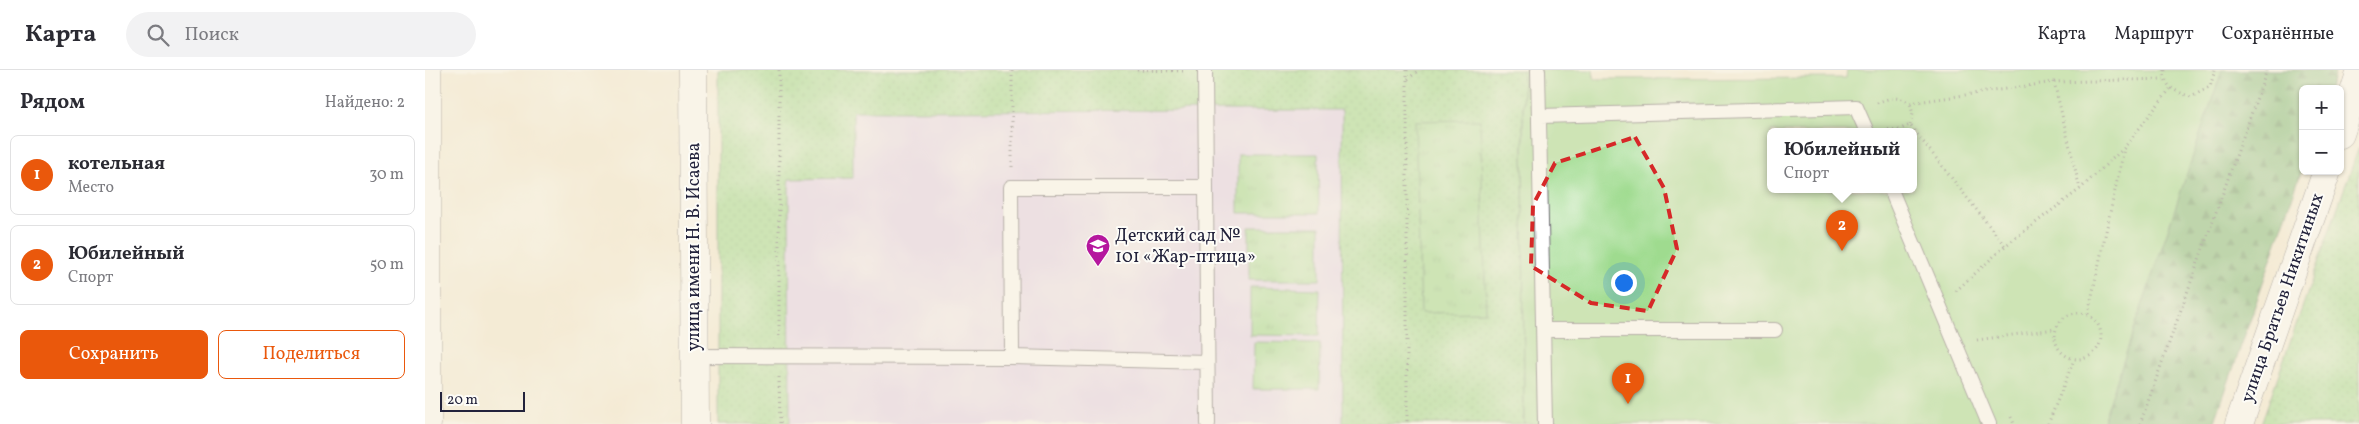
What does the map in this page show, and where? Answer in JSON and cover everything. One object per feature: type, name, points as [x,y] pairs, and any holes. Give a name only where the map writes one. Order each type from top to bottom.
[{"type":"street","points":[[427,70],[427,424]]},
{"type":"street","name":"улица имени Н. В. Исаева","points":[[693,70],[695,424]]},
{"type":"street","points":[[2349,121],[2359,77]]},
{"type":"street","name":"улица Братьев Никитиных","points":[[2239,424],[2326,175]]},
{"type":"lane","points":[[1538,70],[1541,116],[1545,424]]},
{"type":"lane","points":[[1205,71],[1208,424]]},
{"type":"lane","points":[[1541,116],[1857,107],[1865,128]]},
{"type":"lane","points":[[1012,357],[1011,187],[1205,187]]},
{"type":"lane","points":[[1892,193],[1989,424]]},
{"type":"lane","points":[[1544,330],[1775,330]]},
{"type":"lane","points":[[694,356],[1012,357],[1207,362]]},
{"type":"path","points":[[779,70],[780,424]]},
{"type":"path","points":[[1011,187],[1012,70]]},
{"type":"path","points":[[1137,70],[1205,71]]},
{"type":"path","points":[[1407,70],[1407,424]]},
{"type":"path","points":[[1407,80],[1419,70]]},
{"type":"path","points":[[2165,70],[2164,79],[2170,89],[2191,97],[2211,88],[2215,70]]},
{"type":"path","points":[[2140,424],[2267,70]]},
{"type":"path","points":[[1876,103],[1887,98],[1900,98],[1910,104],[2054,82],[2164,79]]},
{"type":"path","points":[[2054,82],[2080,188]]},
{"type":"path","points":[[1956,291],[2005,246],[2080,188],[2124,148],[2170,89]]},
{"type":"path","points":[[1902,128],[1909,125],[1913,114],[1910,104]]},
{"type":"path","points":[[1917,135],[2005,246]]},
{"type":"path","points":[[2088,314],[2124,148]]},
{"type":"path","points":[[1977,340],[2055,329],[2064,318],[2075,314],[2088,314],[2100,326],[2101,343],[2091,357],[2074,360],[2058,348],[2055,329]]},
{"type":"path","points":[[2048,424],[2074,360]]},
{"type":"highlighted area","points":[[1635,137],[1664,188],[1677,249],[1648,311],[1591,303],[1531,266],[1533,205],[1555,163]]},
{"type":"shaded area","name":"Детский сад № 101 «Жар-птица»","points":[[1342,110],[1343,424],[790,424],[789,179],[853,178],[853,111]]},
{"type":"green space","points":[[718,70],[1523,70],[1524,424],[1343,424],[1342,110],[853,111],[853,178],[789,179],[790,424],[718,424]]},
{"type":"green space","points":[[1523,70],[1593,70],[1594,79],[1846,78],[1847,70],[2222,70],[2102,424],[1524,424]]},
{"type":"green space","points":[[2222,70],[2336,70],[2331,85],[2299,85],[2300,175],[2214,424],[2102,424]]},
{"type":"green space","points":[[1480,120],[1486,312],[1421,313],[1415,121]]},
{"type":"green space","points":[[2359,147],[2359,424],[2261,424]]},
{"type":"green space","points":[[1238,154],[1318,154],[1319,213],[1238,213]]},
{"type":"green space","points":[[1249,227],[1320,227],[1320,280],[1249,280]]},
{"type":"green space","points":[[1250,287],[1320,289],[1319,336],[1250,335]]},
{"type":"green space","points":[[1254,342],[1320,343],[1319,389],[1253,389]]},
{"type":"place","name":"Юбилейный","points":[[1842,251]]},
{"type":"place","name":"Детский сад № 101 «Жар-птица»","points":[[1098,267]]},
{"type":"place","name":"котельная","points":[[1628,404]]}]
